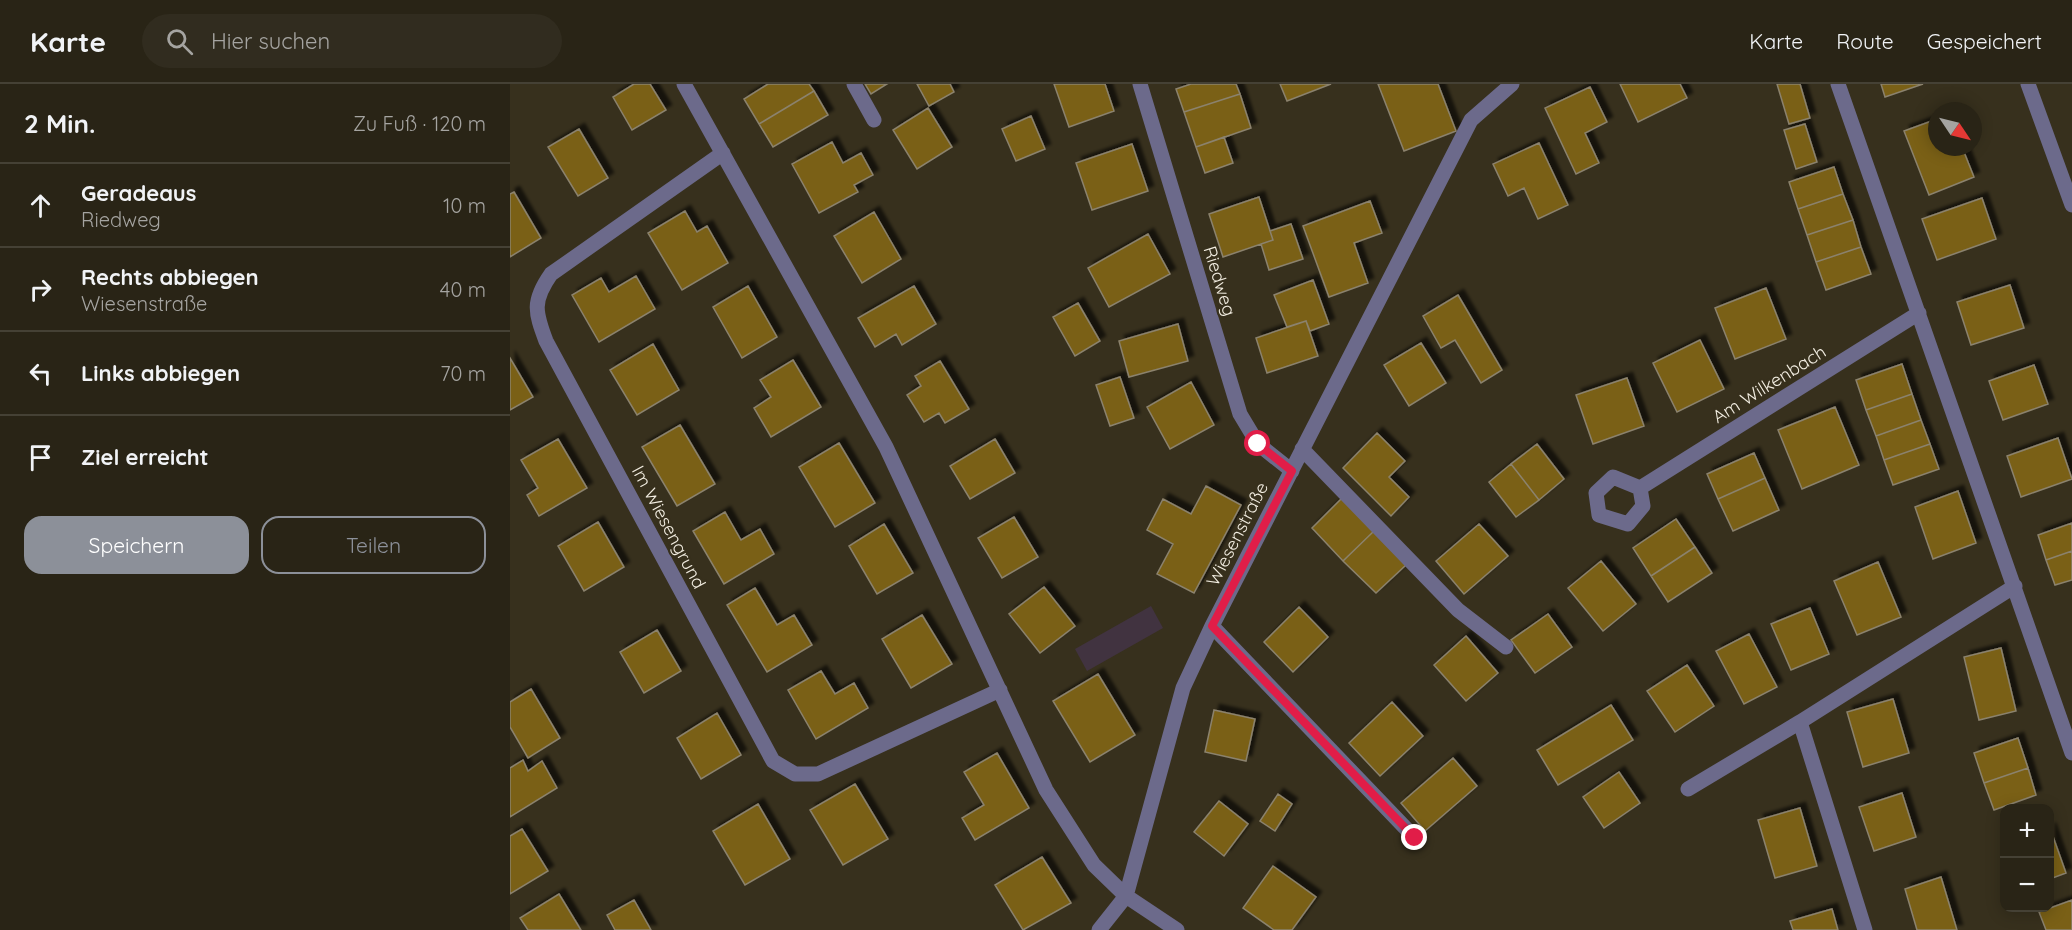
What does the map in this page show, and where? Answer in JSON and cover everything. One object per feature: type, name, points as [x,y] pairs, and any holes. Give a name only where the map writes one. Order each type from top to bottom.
[{"type":"street","points":[[684,84],[886,447],[1046,790],[1094,865],[1126,896],[1177,930]]},
{"type":"street","points":[[854,84],[874,120]]},
{"type":"street","name":"Riedweg","points":[[1140,84],[1240,414],[1258,444],[1292,471]]},
{"type":"street","name":"Wiesenstraße","points":[[1099,930],[1126,896],[1183,688],[1212,626],[1472,120],[1512,84]]},
{"type":"street","points":[[1838,84],[2072,753]]},
{"type":"street","points":[[2028,84],[2072,205]]},
{"type":"street","name":"Im Wiesengrund","points":[[723,153],[551,274],[539,291],[536,314],[546,341],[772,760],[795,774],[818,774],[1000,690]]},
{"type":"street","name":"Am Wilkenbach","points":[[1640,488],[1918,313]]},
{"type":"street","points":[[1302,449],[1458,610],[1506,647]]},
{"type":"street","points":[[1688,789],[1800,722],[2015,586]]},
{"type":"street","points":[[1212,626],[1415,838]]},
{"type":"street","points":[[1800,722],[1865,930]]},
{"type":"shaded area","points":[[1151,606],[1163,628],[1087,671],[1075,649]]},
{"type":"building","points":[[634,84],[650,84],[666,110],[632,130],[613,97]]},
{"type":"building","points":[[768,84],[809,84],[814,91],[759,124],[744,99]]},
{"type":"building","points":[[865,84],[887,84],[871,94]]},
{"type":"building","points":[[917,84],[950,84],[954,92],[929,106]]},
{"type":"building","points":[[1054,84],[1105,84],[1114,111],[1069,127]]},
{"type":"building","points":[[1191,84],[1236,84],[1240,94],[1184,112],[1176,89]]},
{"type":"building","points":[[1280,84],[1331,84],[1287,101]]},
{"type":"building","points":[[1378,84],[1438,84],[1456,131],[1404,151]]},
{"type":"building","points":[[1620,84],[1680,84],[1687,98],[1638,122]]},
{"type":"building","points":[[1777,84],[1800,84],[1810,118],[1789,124]]},
{"type":"building","points":[[1881,84],[1923,84],[1885,97]]},
{"type":"building","points":[[1590,87],[1607,122],[1585,133],[1599,163],[1576,174],[1545,108]]},
{"type":"building","points":[[814,91],[828,115],[773,147],[759,124]]},
{"type":"building","points":[[1240,94],[1251,128],[1196,147],[1184,112]]},
{"type":"building","points":[[928,108],[952,147],[917,169],[893,130]]},
{"type":"building","points":[[1031,116],[1045,149],[1016,161],[1002,129]]},
{"type":"building","points":[[1928,122],[1928,156],[1966,156],[1974,177],[1929,195],[1904,131]]},
{"type":"building","points":[[1805,124],[1817,162],[1796,169],[1784,130]]},
{"type":"building","points":[[579,129],[608,178],[578,196],[548,147]]},
{"type":"building","points":[[1224,137],[1233,163],[1205,173],[1196,147]]},
{"type":"building","points":[[832,142],[843,163],[861,153],[873,175],[854,185],[858,192],[819,213],[792,164]]},
{"type":"building","points":[[1539,143],[1568,205],[1538,219],[1524,188],[1508,196],[1493,164]]},
{"type":"building","points":[[1132,144],[1148,191],[1092,210],[1076,163]]},
{"type":"building","points":[[1834,167],[1843,194],[1798,209],[1789,182]]},
{"type":"building","points":[[514,192],[541,238],[510,257],[510,194]]},
{"type":"building","points":[[1843,194],[1853,220],[1807,235],[1798,209]]},
{"type":"building","points":[[1259,197],[1273,240],[1223,257],[1209,214]]},
{"type":"building","points":[[1982,198],[1996,239],[1937,260],[1922,219]]},
{"type":"building","points":[[1370,201],[1382,233],[1354,243],[1368,283],[1329,297],[1303,226]]},
{"type":"building","points":[[685,211],[697,232],[707,226],[728,263],[682,290],[648,233]]},
{"type":"building","points":[[874,212],[901,259],[862,283],[834,236]]},
{"type":"building","points":[[1853,220],[1861,247],[1816,262],[1807,235]]},
{"type":"building","points":[[1291,224],[1303,259],[1269,270],[1261,244],[1273,240],[1270,231]]},
{"type":"building","points":[[1148,234],[1170,274],[1109,307],[1088,268]]},
{"type":"building","points":[[1861,247],[1871,274],[1826,290],[1816,262]]},
{"type":"building","points":[[636,276],[655,309],[599,342],[572,295],[601,278],[609,292]]},
{"type":"building","points":[[1313,280],[1329,324],[1310,331],[1306,321],[1287,327],[1274,295]]},
{"type":"building","points":[[2010,285],[2024,328],[1971,345],[1957,302]]},
{"type":"building","points":[[748,286],[777,337],[742,358],[713,307]]},
{"type":"building","points":[[914,286],[936,324],[902,345],[896,334],[875,347],[858,318]]},
{"type":"building","points":[[1766,288],[1786,339],[1735,359],[1715,308]]},
{"type":"building","points":[[1458,295],[1502,370],[1481,383],[1455,340],[1441,348],[1423,316]]},
{"type":"building","points":[[1078,303],[1100,341],[1075,356],[1053,317]]},
{"type":"building","points":[[1306,321],[1318,356],[1267,373],[1256,338]]},
{"type":"building","points":[[1178,324],[1188,361],[1129,377],[1119,341]]},
{"type":"building","points":[[1700,340],[1724,389],[1677,412],[1653,363]]},
{"type":"building","points":[[1421,343],[1446,383],[1409,406],[1384,365]]},
{"type":"building","points":[[653,344],[679,390],[637,415],[610,370]]},
{"type":"building","points":[[510,358],[533,397],[510,410]]},
{"type":"building","points":[[793,360],[821,407],[771,437],[754,408],[771,397],[760,380]]},
{"type":"building","points":[[940,361],[969,409],[945,423],[939,413],[924,422],[907,395],[921,386],[915,376]]},
{"type":"building","points":[[1902,364],[1912,394],[1866,410],[1856,380]]},
{"type":"building","points":[[2034,365],[2048,404],[2003,420],[1989,381]]},
{"type":"building","points":[[1120,377],[1134,418],[1110,426],[1096,385]]},
{"type":"building","points":[[1627,378],[1644,426],[1593,444],[1576,395]]},
{"type":"building","points":[[1191,382],[1214,425],[1170,449],[1147,407]]},
{"type":"building","points":[[1912,394],[1921,420],[1876,436],[1866,410]]},
{"type":"building","points":[[1835,407],[1859,465],[1802,489],[1778,430]]},
{"type":"building","points":[[1921,420],[1930,444],[1884,460],[1876,436]]},
{"type":"building","points":[[680,425],[715,484],[677,506],[642,447]]},
{"type":"building","points":[[1377,433],[1405,461],[1389,477],[1409,497],[1391,516],[1343,468]]},
{"type":"building","points":[[2058,438],[2072,479],[2021,497],[2007,456]]},
{"type":"building","points":[[558,439],[587,488],[539,516],[527,495],[538,488],[521,460]]},
{"type":"building","points":[[995,439],[1015,473],[970,499],[950,466]]},
{"type":"building","points":[[839,443],[875,503],[835,527],[799,467]]},
{"type":"building","points":[[1537,444],[1564,479],[1539,500],[1511,464]]},
{"type":"building","points":[[1930,444],[1939,469],[1893,485],[1884,460]]},
{"type":"building","points":[[1754,453],[1765,478],[1718,499],[1707,474]]},
{"type":"building","points":[[1511,464],[1539,500],[1516,517],[1489,482]]},
{"type":"building","points":[[1765,478],[1779,510],[1733,531],[1718,499]]},
{"type":"building","points":[[1206,486],[1241,505],[1194,593],[1157,574],[1173,544],[1147,530],[1163,499],[1191,514]]},
{"type":"building","points":[[1958,491],[1976,543],[1933,559],[1915,507]]},
{"type":"building","points":[[1342,498],[1374,531],[1343,561],[1312,528]]},
{"type":"building","points":[[725,512],[741,540],[760,529],[774,554],[724,584],[693,531]]},
{"type":"building","points":[[1014,517],[1038,557],[1002,578],[978,538]]},
{"type":"building","points":[[1676,519],[1695,547],[1651,576],[1633,548]]},
{"type":"building","points":[[598,522],[624,567],[584,591],[558,546]]},
{"type":"building","points":[[2072,523],[2072,551],[2046,560],[2038,535]]},
{"type":"building","points":[[884,524],[913,573],[877,594],[849,546]]},
{"type":"building","points":[[1479,524],[1508,556],[1464,594],[1436,561]]},
{"type":"building","points":[[1374,531],[1406,565],[1376,593],[1343,561]]},
{"type":"building","points":[[1695,547],[1712,573],[1668,602],[1651,576]]},
{"type":"building","points":[[2072,551],[2072,580],[2055,585],[2046,560]]},
{"type":"building","points":[[1601,561],[1636,604],[1603,631],[1568,588]]},
{"type":"building","points":[[1878,562],[1901,617],[1857,635],[1834,581]]},
{"type":"building","points":[[1044,587],[1075,626],[1040,653],[1009,614]]},
{"type":"building","points":[[755,588],[777,625],[794,615],[812,645],[767,672],[727,605]]},
{"type":"building","points":[[1299,607],[1328,637],[1293,672],[1264,642]]},
{"type":"building","points":[[1810,608],[1829,654],[1791,670],[1771,624]]},
{"type":"building","points":[[1548,614],[1572,647],[1535,673],[1511,640]]},
{"type":"building","points":[[922,615],[952,664],[911,688],[882,639]]},
{"type":"building","points":[[657,630],[681,671],[644,693],[620,652]]},
{"type":"building","points":[[1749,634],[1777,687],[1744,704],[1716,651]]},
{"type":"building","points":[[1466,636],[1498,673],[1466,701],[1434,665]]},
{"type":"building","points":[[2001,648],[2016,711],[1979,720],[1964,657]]},
{"type":"building","points":[[1687,665],[1714,706],[1675,732],[1647,691]]},
{"type":"building","points":[[821,671],[835,694],[854,683],[868,708],[816,739],[788,690]]},
{"type":"building","points":[[1098,674],[1135,735],[1090,762],[1053,701]]},
{"type":"building","points":[[531,689],[560,738],[528,758],[510,727],[510,702]]},
{"type":"building","points":[[1893,699],[1909,753],[1863,767],[1847,712]]},
{"type":"building","points":[[1392,702],[1423,736],[1380,776],[1349,743]]},
{"type":"building","points":[[1611,705],[1633,740],[1558,785],[1537,750]]},
{"type":"building","points":[[1214,710],[1255,719],[1246,761],[1205,752]]},
{"type":"building","points":[[717,713],[741,755],[701,779],[677,738]]},
{"type":"building","points":[[2018,738],[2028,768],[1984,783],[1974,753]]},
{"type":"building","points":[[997,753],[1029,808],[975,840],[962,818],[984,805],[964,772]]},
{"type":"building","points":[[1453,758],[1477,786],[1425,831],[1401,803]]},
{"type":"building","points":[[523,760],[528,771],[542,761],[557,788],[510,817],[510,768]]},
{"type":"building","points":[[2028,768],[2036,795],[2011,804],[2000,804],[2000,808],[1994,810],[1984,783]]},
{"type":"building","points":[[1619,772],[1640,803],[1604,828],[1583,797]]},
{"type":"building","points":[[855,784],[888,839],[843,865],[810,810]]},
{"type":"building","points":[[1902,793],[1916,837],[1874,851],[1859,807]]},
{"type":"building","points":[[1278,794],[1292,804],[1275,831],[1260,821]]},
{"type":"building","points":[[1219,801],[1248,824],[1224,856],[1194,832]]},
{"type":"building","points":[[758,804],[790,859],[745,885],[713,831]]},
{"type":"building","points":[[1800,808],[1817,866],[1775,878],[1758,820]]},
{"type":"building","points":[[522,829],[548,871],[510,894],[510,836]]},
{"type":"building","points":[[2054,839],[2066,873],[2054,878]]},
{"type":"building","points":[[1042,857],[1071,903],[1023,930],[995,885]]},
{"type":"building","points":[[1273,866],[1316,897],[1292,930],[1274,930],[1243,908]]},
{"type":"building","points":[[1941,877],[1957,930],[1917,930],[1905,889]]},
{"type":"building","points":[[559,894],[581,930],[528,930],[520,918]]},
{"type":"building","points":[[634,900],[651,930],[615,930],[607,915]]},
{"type":"building","points":[[2072,900],[2072,930],[2046,930],[2039,912],[2054,912],[2054,907]]},
{"type":"building","points":[[1832,909],[1838,930],[1793,930],[1790,921]]},
{"type":"route","points":[[1258,444],[1292,471],[1212,626],[1415,838]]}]
